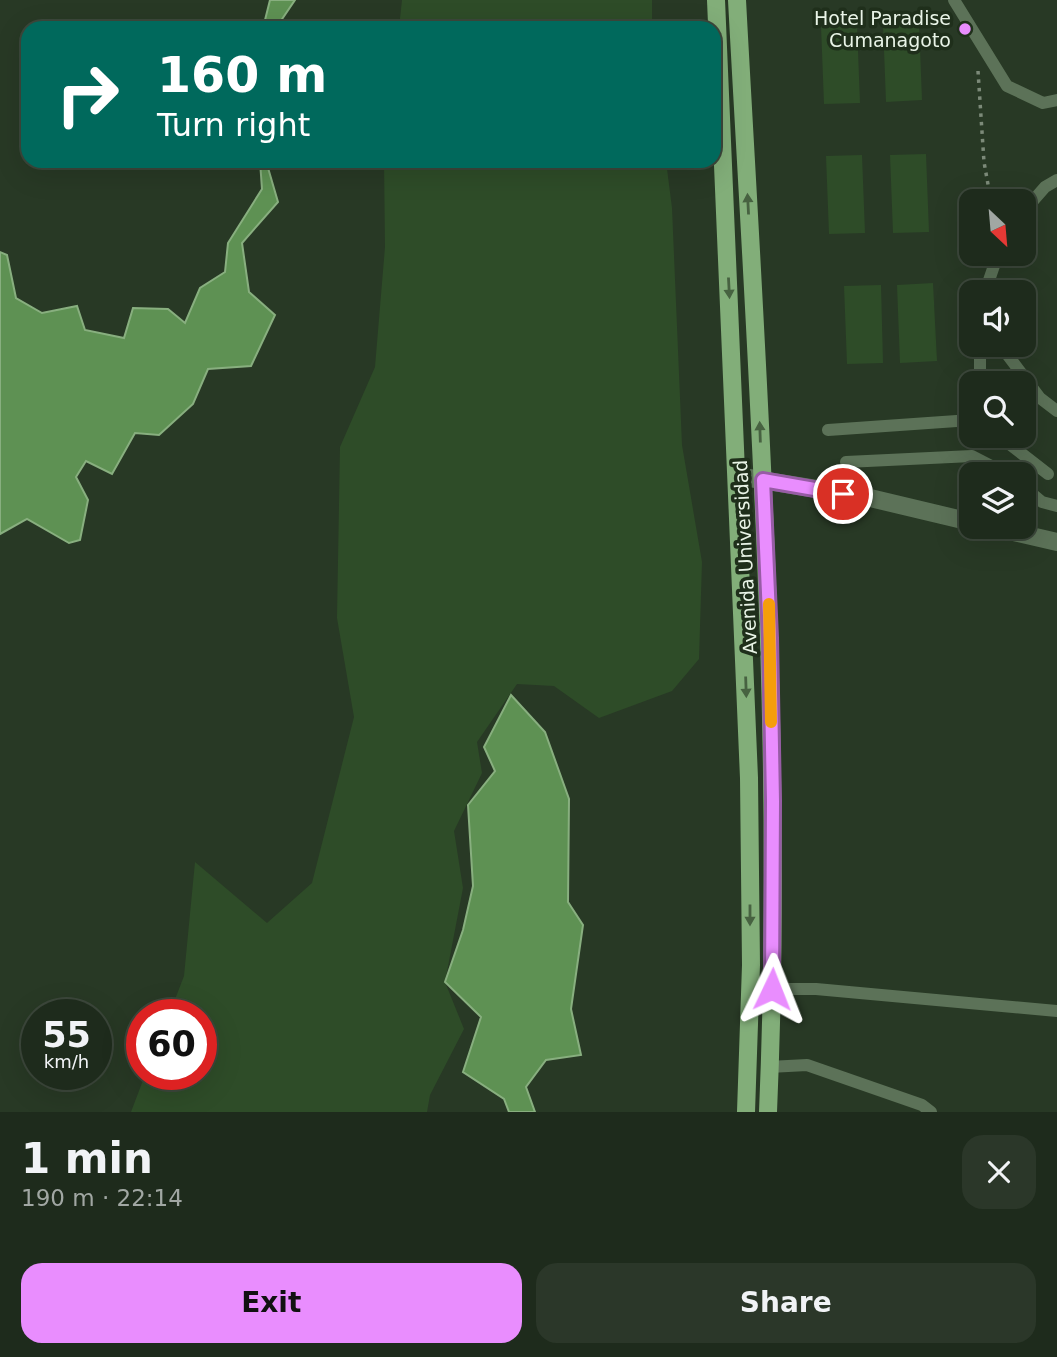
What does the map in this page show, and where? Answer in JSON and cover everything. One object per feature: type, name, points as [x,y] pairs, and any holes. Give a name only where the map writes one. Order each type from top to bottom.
[{"type":"main road","name":"Avenida Universidad","points":[[716,0],[717,21]]},
{"type":"main road","name":"Avenida Universidad","points":[[737,0],[769,626],[772,989],[768,1112]]},
{"type":"main road","name":"Avenida Universidad","points":[[721,113],[749,778],[751,965],[746,1112]]},
{"type":"street","points":[[737,476],[866,497],[959,519]]},
{"type":"street","points":[[1036,536],[1057,542]]},
{"type":"lane","points":[[954,0],[1007,86],[1043,103],[1057,100]]},
{"type":"lane","points":[[1036,197],[1045,187],[1057,180]]},
{"type":"lane","points":[[1009,357],[1040,398],[1057,411]]},
{"type":"lane","points":[[828,430],[959,421]]},
{"type":"lane","points":[[1014,448],[1048,474]]},
{"type":"lane","points":[[846,462],[972,456],[978,462]]},
{"type":"lane","points":[[1036,497],[1042,502],[1057,506]]},
{"type":"lane","points":[[772,989],[816,989],[1057,1011]]},
{"type":"lane","points":[[769,1067],[807,1065],[922,1105],[931,1112]]},
{"type":"path","points":[[975,37],[984,162],[989,189]]},
{"type":"shaded area","points":[[270,0],[295,0],[281,21],[265,21]]},
{"type":"shaded area","points":[[402,0],[652,0],[652,21],[400,21]]},
{"type":"shaded area","points":[[919,22],[922,100],[886,102],[883,24]]},
{"type":"shaded area","points":[[857,25],[860,103],[824,104],[821,26]]},
{"type":"shaded area","points":[[926,154],[929,232],[893,233],[890,155]]},
{"type":"shaded area","points":[[862,155],[865,233],[829,234],[826,156]]},
{"type":"shaded area","points":[[260,168],[268,168],[278,202],[242,243],[249,292],[275,315],[251,366],[208,369],[193,404],[159,435],[135,433],[112,474],[86,461],[76,477],[88,500],[80,540],[69,543],[27,519],[0,534],[0,252],[7,255],[16,298],[42,313],[77,306],[85,330],[124,338],[133,308],[168,309],[185,323],[200,288],[225,272],[228,243],[262,189]]},
{"type":"shaded area","points":[[384,168],[667,168],[672,208],[682,445],[702,562],[699,659],[672,691],[599,718],[554,686],[517,684],[477,742],[482,773],[454,831],[463,888],[445,982],[464,1029],[430,1095],[427,1112],[131,1112],[139,1090],[217,1090],[217,999],[175,999],[184,976],[195,862],[267,923],[312,883],[354,717],[337,618],[340,447],[375,367],[385,247]]},
{"type":"shaded area","points":[[933,283],[937,361],[900,363],[897,285]]},
{"type":"shaded area","points":[[881,285],[883,363],[847,364],[844,286]]},
{"type":"shaded area","points":[[511,695],[545,732],[569,799],[568,902],[583,925],[571,1009],[581,1055],[546,1060],[526,1087],[535,1112],[509,1112],[504,1099],[463,1072],[481,1017],[445,982],[463,930],[473,886],[468,805],[495,771],[484,747]]},
{"type":"slow traffic","points":[[769,604],[771,722]]},
{"type":"place","name":"Hotel Paradise Cumanagoto","points":[[965,29]]},
{"type":"route","points":[[772,989],[773,801],[763,480],[843,494]]}]
